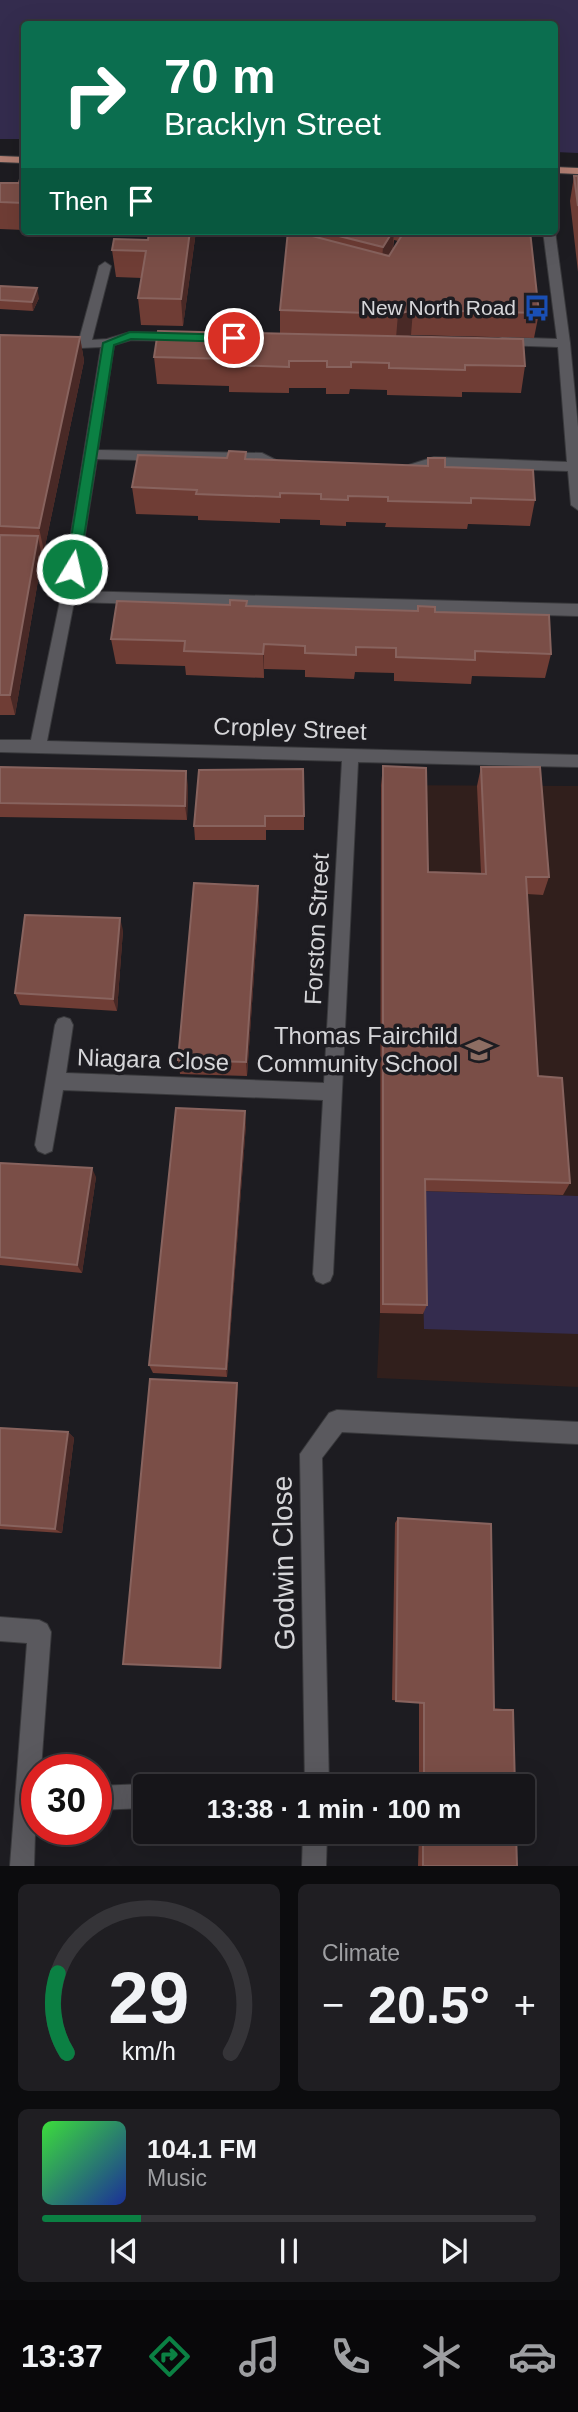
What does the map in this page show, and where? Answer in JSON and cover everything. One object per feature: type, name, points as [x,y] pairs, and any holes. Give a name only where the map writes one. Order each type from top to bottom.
[{"type":"main road","points":[[0,159],[21,160]]},
{"type":"main road","points":[[558,170],[578,171]]},
{"type":"street","points":[[550,235],[573,394],[574,467],[578,505]]},
{"type":"street","points":[[85,342],[105,266]]},
{"type":"street","points":[[44,346],[108,343],[130,336],[195,337]]},
{"type":"street","points":[[484,341],[564,344]]},
{"type":"street","points":[[38,747],[68,596],[108,343]]},
{"type":"street","points":[[90,454],[262,458],[283,468],[297,469]]},
{"type":"street","points":[[392,472],[405,472],[434,462],[574,467]]},
{"type":"street","points":[[68,596],[578,610]]},
{"type":"street","name":"Cropley Street","points":[[0,746],[578,761]]},
{"type":"street","name":"Forston Street","points":[[323,1274],[350,755]]},
{"type":"street","name":"Niagara Close","points":[[45,1145],[64,1025]]},
{"type":"street","name":"Niagara Close","points":[[55,1081],[333,1092]]},
{"type":"street","name":"Godwin Close","points":[[317,1774],[311,1454],[337,1421],[578,1433]]},
{"type":"street","points":[[0,1629],[39,1632],[34,1754]]},
{"type":"street","points":[[112,1797],[133,1796]]},
{"type":"street","points":[[314,1866],[315,1844]]},
{"type":"street","points":[[22,1866],[25,1845]]},
{"type":"shaded area","points":[[0,0],[578,0],[578,153],[558,152],[558,21],[21,21],[21,139],[0,139]]},
{"type":"shaded area","name":"Thomas Fairchild Community School","points":[[381,785],[578,786],[578,1387],[377,1378],[380,1313]]},
{"type":"shaded area","points":[[421,1191],[578,1196],[578,1334],[424,1329]]},
{"type":"building","points":[[21,175],[21,203],[0,202],[0,183],[19,183]]},
{"type":"building","points":[[574,176],[578,176],[578,206]]},
{"type":"building","points":[[149,235],[189,235],[181,299],[138,298],[146,251],[112,250],[114,239],[148,240]]},
{"type":"building","points":[[288,235],[308,235],[389,256],[402,235],[530,235],[539,313],[413,310],[398,314],[280,310]]},
{"type":"building","points":[[335,235],[390,235],[383,247]]},
{"type":"building","points":[[0,286],[37,288],[32,302],[0,300]]},
{"type":"building","points":[[158,331],[523,339],[525,366],[465,365],[465,370],[389,368],[389,363],[351,362],[351,367],[327,367],[327,361],[289,361],[289,367],[228,365],[229,359],[154,357]]},
{"type":"building","points":[[0,335],[80,337],[39,528],[0,526]]},
{"type":"building","points":[[229,451],[246,452],[245,459],[428,466],[428,458],[445,458],[445,467],[533,470],[535,500],[471,498],[471,503],[388,501],[388,497],[348,496],[348,500],[321,499],[321,494],[280,493],[280,497],[196,494],[197,490],[132,487],[138,455],[227,458]]},
{"type":"building","points":[[0,535],[38,536],[10,695],[0,695]]},
{"type":"building","points":[[230,600],[247,601],[246,606],[418,611],[418,606],[435,607],[435,612],[549,615],[551,654],[475,651],[475,660],[396,657],[396,648],[356,647],[356,655],[305,653],[305,646],[264,644],[263,654],[184,651],[185,641],[111,639],[117,601],[230,605]]},
{"type":"building","points":[[383,766],[426,768],[428,872],[486,874],[481,767],[540,767],[549,877],[526,877],[538,1076],[562,1078],[570,1183],[425,1179],[427,1305],[383,1304]]},
{"type":"building","points":[[0,767],[186,771],[185,806],[0,803]]},
{"type":"building","points":[[303,769],[304,816],[265,816],[265,826],[194,826],[199,770]]},
{"type":"building","points":[[194,883],[258,886],[246,1062],[178,1060]]},
{"type":"building","points":[[25,915],[120,918],[113,999],[15,993]]},
{"type":"building","points":[[176,1108],[245,1111],[226,1369],[149,1365]]},
{"type":"building","points":[[0,1163],[92,1168],[77,1265],[0,1257]]},
{"type":"building","points":[[150,1379],[237,1383],[220,1668],[123,1664]]},
{"type":"building","points":[[0,1428],[68,1432],[55,1529],[0,1525]]},
{"type":"building","points":[[398,1518],[491,1524],[494,1710],[513,1710],[515,1774],[424,1774],[424,1703],[396,1701]]},
{"type":"building","points":[[423,1844],[516,1844],[517,1866],[423,1866]]},
{"type":"place","name":"New North Road","points":[[537,308]]},
{"type":"place","name":"Thomas Fairchild Community School","points":[[479,1050]]},
{"type":"route","points":[[72,569],[108,343],[130,336],[234,338]]}]
